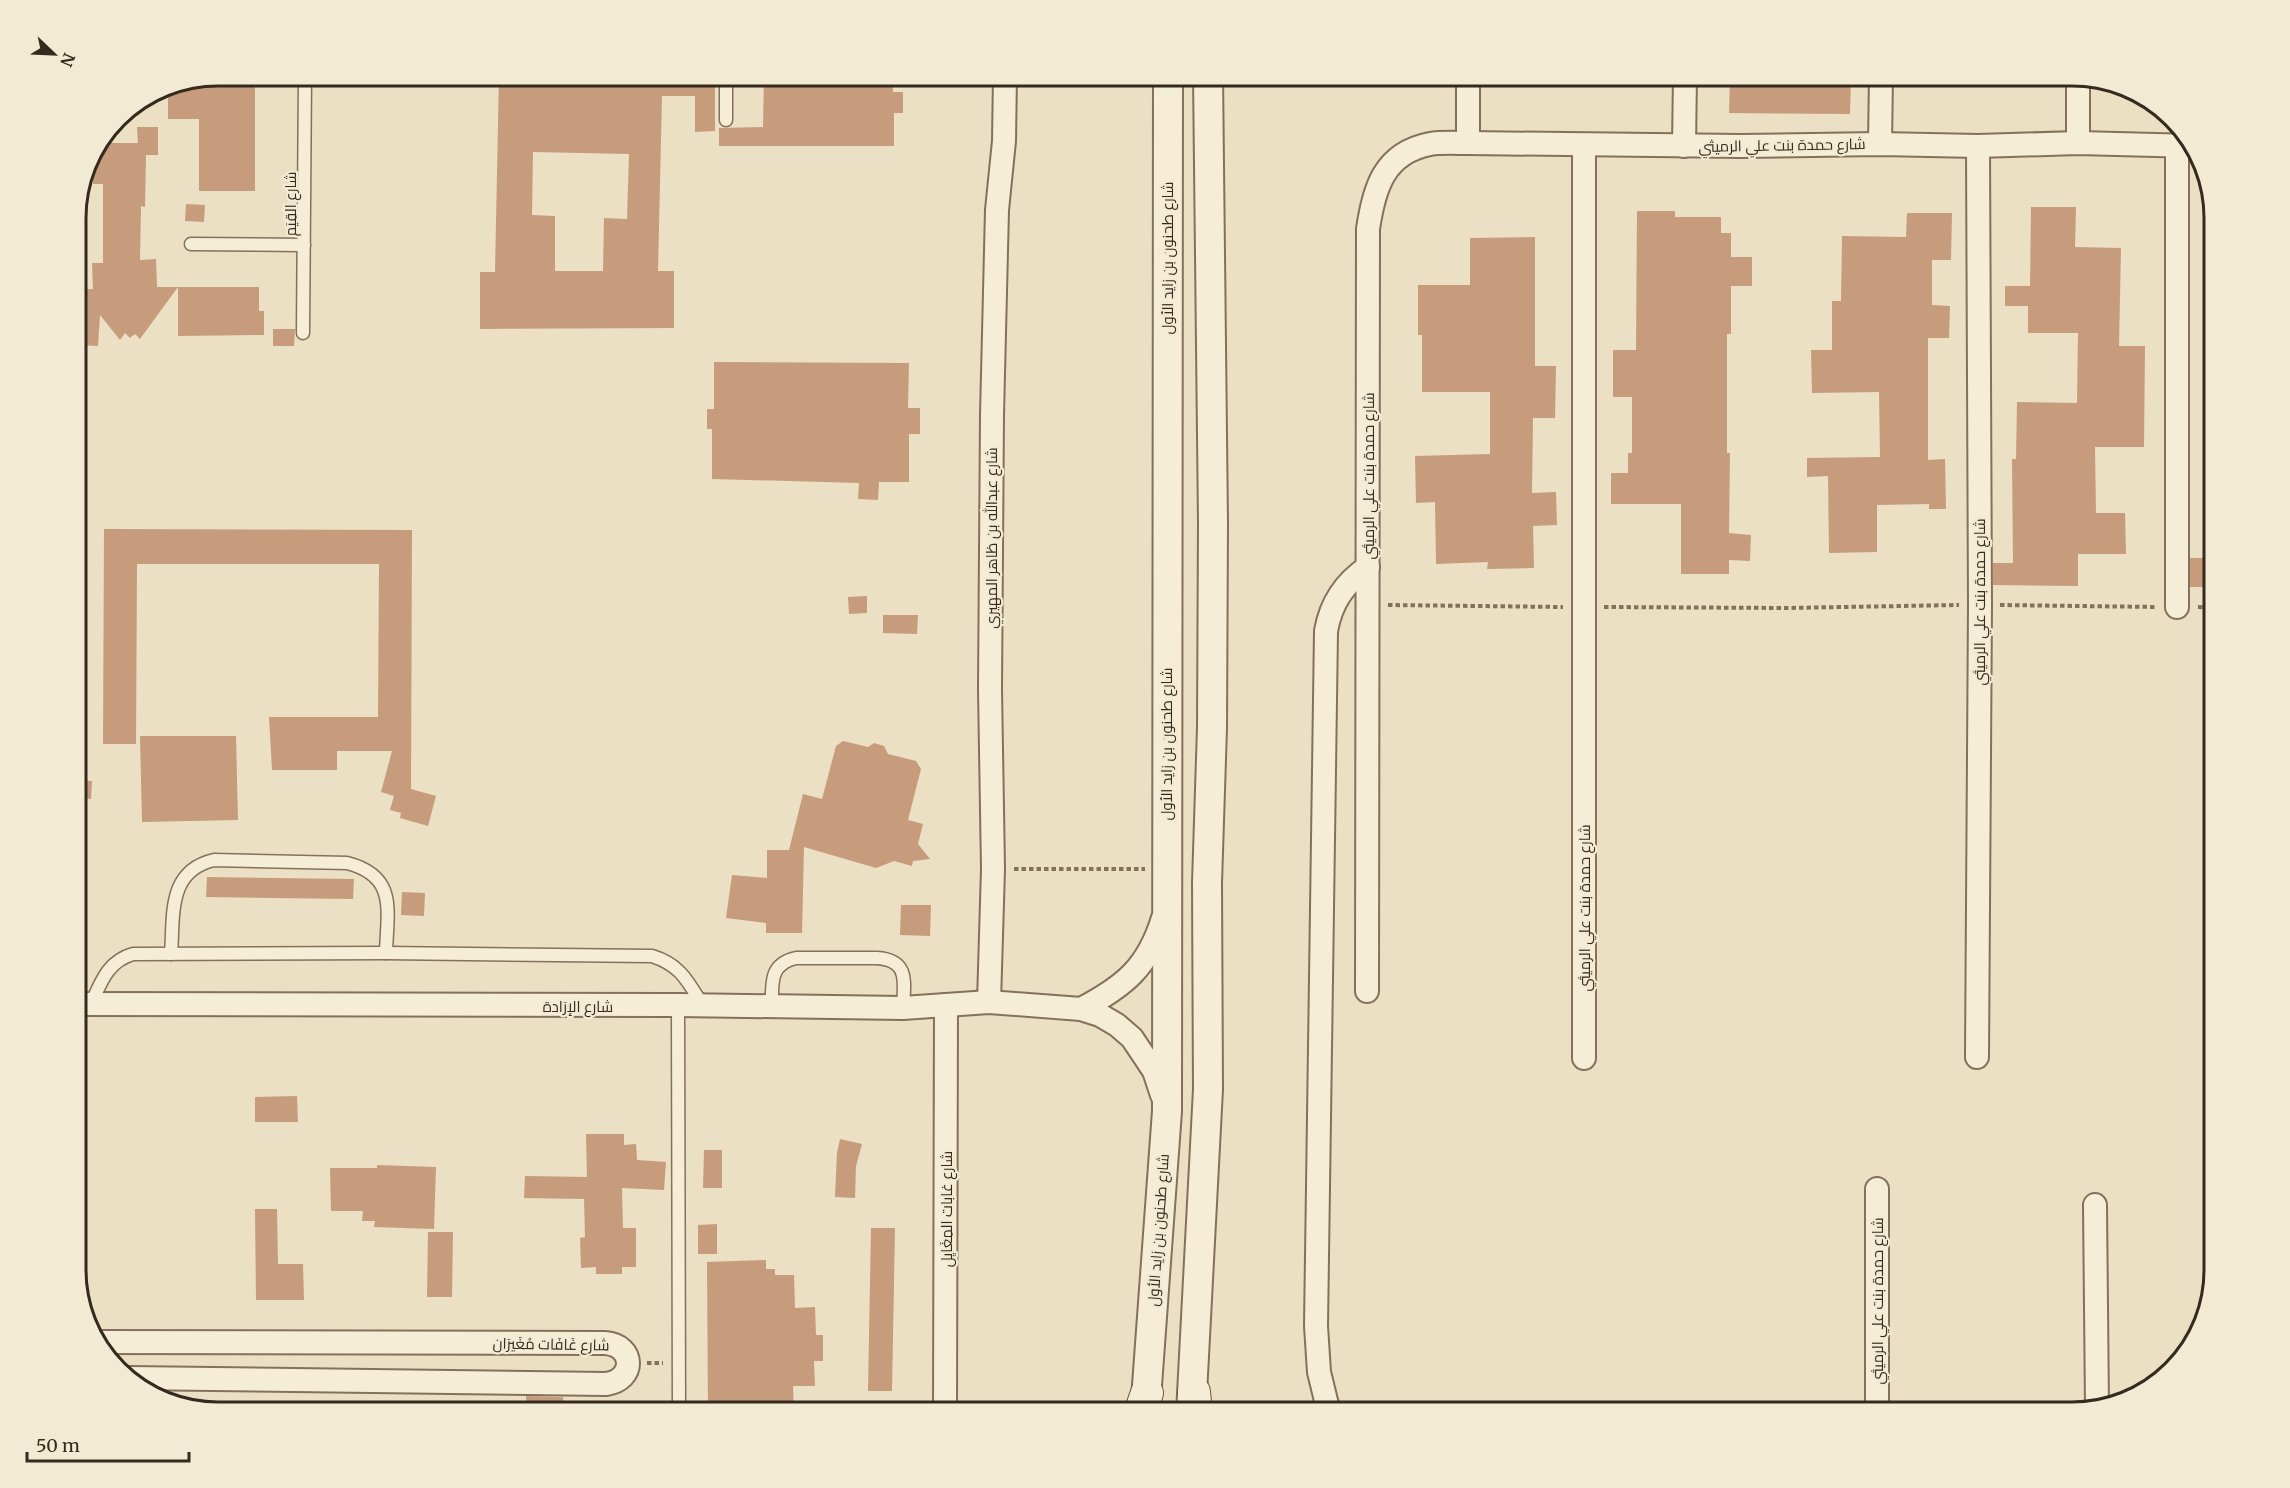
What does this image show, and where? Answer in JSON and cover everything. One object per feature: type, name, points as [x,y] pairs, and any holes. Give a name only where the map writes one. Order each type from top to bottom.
[{"type":"street","name":"شارع عبدالله بن ظاهر المهيري","points":[[989,1002],[993,870],[990,689],[992,415],[997,210],[1004,141],[1005,86]]},
{"type":"street","name":"شارع طحنون بن زايد الأول","points":[[1144,1402],[1167,1111],[1165,910],[1168,86]]},
{"type":"street","points":[[1194,1402],[1208,1089],[1208,883],[1212,728],[1213,524],[1208,86]]},
{"type":"street","points":[[1468,86],[1468,143]]},
{"type":"street","name":"شارع حمدة بنت علي الرميثي","points":[[1684,86],[1684,146]]},
{"type":"street","name":"شارع حمدة بنت علي الرميثي","points":[[1880,144],[1881,86]]},
{"type":"street","points":[[2078,86],[2078,143]]},
{"type":"street","name":"شارع حمدة بنت علي الرميثي","points":[[1367,991],[1368,229],[1372,200],[1379,180],[1392,163],[1411,150],[1432,144],[1468,143],[1978,146],[2078,143],[2183,146]]},
{"type":"street","name":"شارع حمدة بنت علي الرميثي","points":[[1584,145],[1584,1058]]},
{"type":"street","name":"شارع حمدة بنت علي الرميثي","points":[[1977,1057],[1980,605],[1978,146]]},
{"type":"street","name":"شارع حمدة بنت علي الرميثي","points":[[2177,608],[2186,150]]},
{"type":"street","points":[[1326,1402],[1319,1372],[1316,1326],[1326,631],[1339,594],[1352,579],[1368,567]]},
{"type":"street","points":[[1081,1009],[1120,987],[1137,972],[1149,954],[1165,910]]},
{"type":"street","name":"شارع الإرَادة","points":[[86,1004],[678,1005],[903,1008],[989,1002],[1081,1009],[1117,1025],[1132,1038],[1154,1071],[1167,1111]]},
{"type":"street","name":"شارع غابات المِغَايِل","points":[[945,1402],[946,1005]]},
{"type":"street","name":"شارع حمدة بنت علي الرميثي","points":[[1876,1402],[1877,1189]]},
{"type":"street","points":[[2095,1205],[2097,1400]]},
{"type":"street","name":"شارع غَافَات مْغَيرَان","points":[[107,1342],[605,1342],[614,1343],[621,1348],[628,1363],[621,1378],[615,1383],[606,1384],[141,1378]]},
{"type":"lane","name":"شارع القِيَم","points":[[303,333],[305,86]]},
{"type":"lane","points":[[726,86],[726,120]]},
{"type":"lane","points":[[191,244],[304,245]]},
{"type":"lane","points":[[171,954],[179,885],[187,872],[199,863],[214,860],[347,863],[360,866],[380,882],[387,894],[386,953]]},
{"type":"lane","points":[[86,1000],[115,962],[134,954],[386,953],[652,956],[666,960],[678,969],[703,1006]]},
{"type":"lane","points":[[772,1006],[774,974],[787,960],[796,958],[886,958],[895,962],[902,969],[905,979],[903,1008]]},
{"type":"lane","points":[[678,1005],[679,1402]]},
{"type":"path","points":[[1368,604],[1785,608],[1980,605],[2204,608]]},
{"type":"path","points":[[993,870],[1166,869]]},
{"type":"path","points":[[628,1363],[680,1363]]},
{"type":"building","points":[[209,86],[255,86],[255,191],[199,191],[199,119],[168,119],[168,96],[175,92]]},
{"type":"building","points":[[499,86],[715,86],[715,131],[695,132],[695,96],[662,96],[658,271],[674,271],[674,328],[480,329],[480,272],[495,272]],"holes":[[[533,152],[629,154],[627,219],[604,218],[603,271],[555,271],[555,216],[532,215]]]},
{"type":"building","points":[[764,86],[893,86],[893,92],[903,92],[903,113],[894,113],[894,146],[719,146],[719,128],[763,127]]},
{"type":"building","points":[[1730,86],[1851,86],[1850,114],[1729,113]]},
{"type":"building","points":[[137,127],[158,127],[158,155],[146,155],[145,207],[141,206],[140,260],[156,259],[157,287],[178,287],[140,339],[135,334],[130,338],[125,333],[120,340],[100,315],[98,346],[86,345],[86,289],[93,289],[92,263],[103,263],[103,184],[93,184],[93,175],[109,143],[138,143]]},
{"type":"building","points":[[186,204],[205,205],[204,222],[185,221]]},
{"type":"building","points":[[2031,207],[2076,207],[2075,247],[2121,248],[2119,346],[2145,346],[2144,447],[2095,447],[2096,513],[2125,513],[2126,554],[2078,554],[2078,586],[1993,585],[1993,563],[2013,563],[2012,459],[2016,459],[2017,402],[2077,403],[2078,333],[2028,333],[2028,306],[2005,306],[2005,286],[2030,286]]},
{"type":"building","points":[[1637,211],[1675,211],[1675,217],[1721,217],[1721,233],[1731,233],[1731,257],[1752,257],[1752,286],[1731,286],[1731,334],[1727,334],[1727,453],[1730,453],[1729,533],[1751,535],[1750,561],[1729,560],[1729,574],[1681,574],[1681,504],[1611,504],[1611,473],[1628,473],[1628,453],[1632,453],[1632,397],[1613,397],[1613,350],[1636,350]]},
{"type":"building","points":[[1907,213],[1952,213],[1951,260],[1932,260],[1932,305],[1950,306],[1949,338],[1928,338],[1928,460],[1945,459],[1946,509],[1929,509],[1929,504],[1877,505],[1877,552],[1829,553],[1828,476],[1807,477],[1807,458],[1880,457],[1879,392],[1812,393],[1811,350],[1832,350],[1832,301],[1841,301],[1842,236],[1906,237]]},
{"type":"building","points":[[1535,237],[1535,366],[1556,366],[1555,418],[1533,418],[1532,493],[1556,492],[1557,525],[1533,526],[1534,568],[1487,569],[1488,562],[1436,564],[1435,502],[1416,503],[1415,456],[1490,454],[1490,392],[1422,392],[1422,335],[1418,335],[1418,285],[1470,285],[1470,238]]},
{"type":"building","points":[[178,287],[259,287],[259,311],[264,311],[264,335],[178,336]]},
{"type":"building","points":[[273,329],[295,329],[294,346],[273,346]]},
{"type":"building","points":[[714,362],[909,363],[908,408],[920,408],[920,434],[909,434],[909,482],[879,482],[878,500],[858,499],[859,483],[712,479],[712,429],[707,429],[707,409],[714,409]]},
{"type":"building","points":[[104,529],[412,530],[411,789],[436,796],[428,826],[400,818],[401,813],[390,810],[394,796],[381,792],[392,751],[337,751],[337,770],[272,770],[269,717],[378,717],[379,564],[137,564],[136,744],[103,744]]},
{"type":"building","points":[[2190,558],[2204,558],[2204,587],[2190,587]]},
{"type":"building","points":[[867,596],[867,613],[849,614],[848,597]]},
{"type":"building","points":[[883,615],[918,615],[917,634],[883,633]]},
{"type":"building","points":[[140,736],[236,736],[238,820],[142,822]]},
{"type":"building","points":[[843,741],[868,747],[874,743],[884,746],[888,754],[916,761],[921,769],[908,820],[923,824],[918,844],[930,859],[913,861],[912,866],[894,861],[876,868],[804,847],[802,933],[766,933],[766,923],[726,918],[732,875],[767,878],[767,850],[789,850],[803,794],[822,799],[836,746]]},
{"type":"building","points":[[86,781],[92,781],[91,799],[86,799]]},
{"type":"building","points":[[207,877],[354,879],[353,899],[206,897]]},
{"type":"building","points":[[402,892],[425,893],[424,916],[401,915]]},
{"type":"building","points":[[901,905],[931,905],[930,936],[900,935]]},
{"type":"building","points":[[297,1096],[298,1122],[255,1122],[255,1097]]},
{"type":"building","points":[[586,1134],[624,1134],[624,1145],[636,1144],[637,1160],[666,1162],[664,1190],[622,1188],[623,1228],[636,1228],[636,1267],[622,1267],[622,1274],[596,1274],[596,1267],[581,1268],[580,1238],[585,1237],[584,1199],[524,1198],[525,1176],[587,1177]]},
{"type":"building","points":[[840,1139],[862,1144],[856,1166],[855,1198],[835,1197]]},
{"type":"building","points":[[704,1150],[722,1150],[722,1188],[703,1188]]},
{"type":"building","points":[[377,1165],[436,1167],[434,1229],[374,1227],[375,1221],[362,1221],[363,1211],[331,1211],[330,1168],[377,1168]]},
{"type":"building","points":[[255,1209],[277,1209],[278,1264],[303,1264],[304,1300],[256,1300]]},
{"type":"building","points":[[717,1224],[717,1254],[698,1254],[698,1225]]},
{"type":"building","points":[[871,1228],[895,1228],[892,1391],[868,1391]]},
{"type":"building","points":[[428,1232],[453,1232],[452,1297],[427,1297]]},
{"type":"building","points":[[766,1260],[766,1269],[775,1269],[775,1275],[794,1275],[795,1308],[815,1307],[816,1335],[823,1335],[823,1361],[814,1361],[815,1386],[793,1386],[794,1402],[708,1402],[707,1262]]},
{"type":"building","points":[[526,1396],[563,1397],[563,1402],[526,1402]]}]
